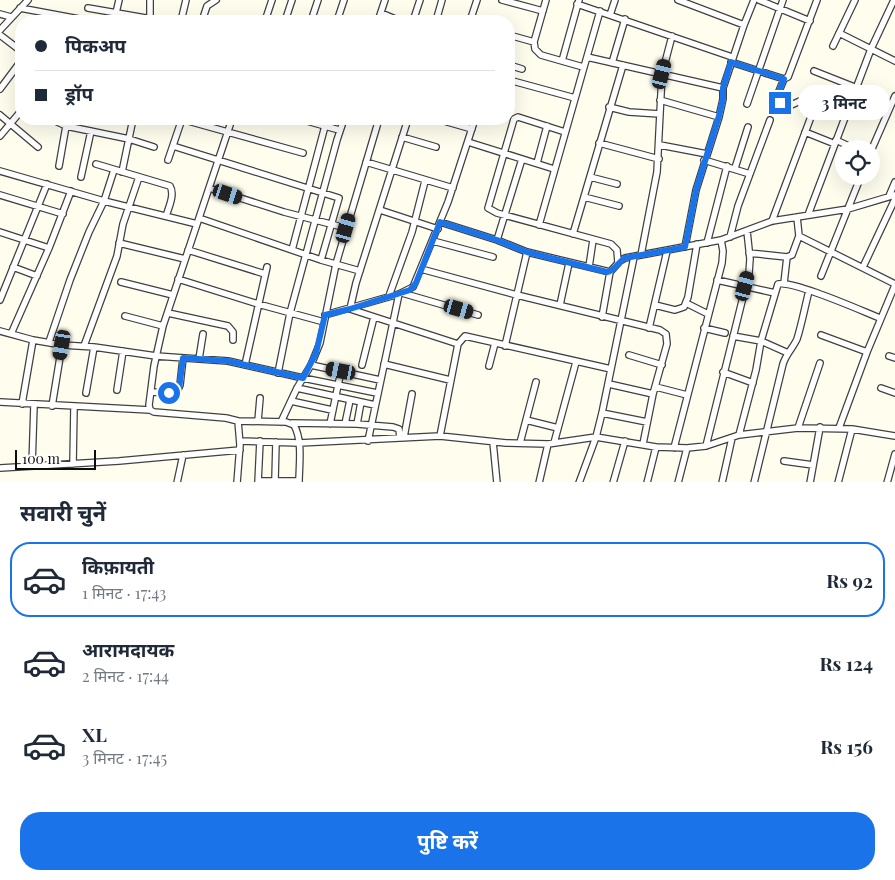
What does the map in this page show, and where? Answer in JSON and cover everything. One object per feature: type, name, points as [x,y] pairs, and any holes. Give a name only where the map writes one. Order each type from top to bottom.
[{"type":"street","points":[[0,30],[28,0]]},
{"type":"street","points":[[116,13],[119,0]]},
{"type":"street","points":[[150,0],[150,15]]},
{"type":"street","points":[[182,15],[186,0]]},
{"type":"street","points":[[204,15],[207,6],[216,0]]},
{"type":"street","points":[[267,15],[272,0]]},
{"type":"street","points":[[287,15],[292,0]]},
{"type":"street","points":[[313,15],[318,0]]},
{"type":"street","points":[[339,15],[344,0]]},
{"type":"street","points":[[385,0],[381,13],[386,15]]},
{"type":"street","points":[[415,15],[420,0]]},
{"type":"street","points":[[438,15],[442,0]]},
{"type":"street","points":[[472,15],[478,0]]},
{"type":"street","points":[[502,0],[513,1],[543,11]]},
{"type":"street","points":[[546,0],[534,42],[535,49],[538,53],[583,67]]},
{"type":"street","points":[[610,15],[615,0]]},
{"type":"street","points":[[678,0],[744,25]]},
{"type":"street","points":[[685,247],[696,190],[719,116],[723,99],[723,88],[754,0]]},
{"type":"street","points":[[760,0],[810,21]]},
{"type":"street","points":[[747,104],[783,0]]},
{"type":"street","points":[[817,0],[789,75],[784,79],[777,96],[778,102],[789,106],[800,101],[832,112]]},
{"type":"street","points":[[833,46],[855,0]]},
{"type":"street","points":[[837,140],[871,49],[894,0]]},
{"type":"street","points":[[562,61],[578,2],[784,79]]},
{"type":"street","points":[[20,8],[58,15]]},
{"type":"street","points":[[88,8],[126,15]]},
{"type":"street","points":[[539,225],[600,11]]},
{"type":"street","points":[[0,14],[11,17]]},
{"type":"street","points":[[612,63],[625,19]]},
{"type":"street","points":[[838,33],[895,60]]},
{"type":"street","points":[[0,35],[15,46]]},
{"type":"street","points":[[641,255],[659,159],[662,74],[672,36]]},
{"type":"street","points":[[515,37],[534,42]]},
{"type":"street","points":[[587,57],[723,88]]},
{"type":"street","points":[[573,234],[609,107],[623,65]]},
{"type":"street","points":[[515,67],[522,69]]},
{"type":"street","points":[[0,89],[15,69]]},
{"type":"street","points":[[814,72],[857,88]]},
{"type":"street","points":[[515,82],[575,98]]},
{"type":"street","points":[[875,140],[895,96]]},
{"type":"street","points":[[660,100],[719,116]]},
{"type":"street","points":[[772,221],[814,106]]},
{"type":"street","points":[[609,107],[629,112],[660,114]]},
{"type":"street","points":[[0,116],[38,147]]},
{"type":"street","points":[[515,120],[516,117],[565,132]]},
{"type":"street","points":[[0,136],[15,118]]},
{"type":"street","points":[[730,237],[738,206],[770,120]]},
{"type":"street","points":[[122,172],[132,125]]},
{"type":"street","points":[[168,160],[179,125]]},
{"type":"street","points":[[203,125],[303,153]]},
{"type":"street","points":[[150,410],[156,356],[164,326],[230,125]]},
{"type":"street","points":[[278,373],[290,313],[341,125]]},
{"type":"street","points":[[281,422],[297,388],[311,365],[320,343],[336,264],[377,125]]},
{"type":"street","points":[[350,309],[406,125]]},
{"type":"street","points":[[458,125],[472,129]]},
{"type":"street","points":[[325,315],[350,309],[413,287],[438,229],[473,125]]},
{"type":"street","points":[[513,125],[488,208],[505,215],[615,246],[618,264]]},
{"type":"street","points":[[59,166],[66,126],[129,139],[154,147]]},
{"type":"street","points":[[292,250],[326,126],[339,130]]},
{"type":"street","points":[[537,163],[547,126]]},
{"type":"street","points":[[735,168],[748,127]]},
{"type":"street","points":[[81,177],[91,131]]},
{"type":"street","points":[[804,132],[835,142]]},
{"type":"street","points":[[402,137],[436,147]]},
{"type":"street","points":[[468,142],[554,169]]},
{"type":"street","points":[[599,144],[659,159]]},
{"type":"street","points":[[660,145],[707,154]]},
{"type":"street","points":[[808,215],[835,145]]},
{"type":"street","points":[[173,146],[339,198],[321,260]]},
{"type":"street","points":[[497,240],[522,159]]},
{"type":"street","points":[[704,160],[750,174]]},
{"type":"street","points":[[366,162],[453,188]]},
{"type":"street","points":[[96,164],[170,186],[172,194],[166,216]]},
{"type":"street","points":[[707,243],[728,166]]},
{"type":"street","points":[[49,342],[89,232],[104,201],[114,170]]},
{"type":"street","points":[[0,171],[104,201],[166,216],[198,221],[360,271]]},
{"type":"street","points":[[84,346],[117,256],[123,224],[139,177]]},
{"type":"street","points":[[590,177],[617,184]]},
{"type":"street","points":[[389,296],[415,222],[425,181]]},
{"type":"street","points":[[602,317],[610,272],[625,258],[722,240],[772,221],[848,209],[892,196],[895,182]]},
{"type":"street","points":[[0,300],[47,184]]},
{"type":"street","points":[[821,276],[857,185]]},
{"type":"street","points":[[209,188],[346,228]]},
{"type":"street","points":[[12,334],[72,192]]},
{"type":"street","points":[[0,195],[63,214]]},
{"type":"street","points":[[584,197],[619,206]]},
{"type":"street","points":[[863,268],[895,200]]},
{"type":"street","points":[[380,210],[438,229]]},
{"type":"street","points":[[750,253],[787,257],[792,255],[799,236],[797,217]]},
{"type":"street","points":[[440,222],[497,240],[527,252],[610,272]]},
{"type":"street","points":[[706,446],[750,265],[746,231]]},
{"type":"street","points":[[0,232],[49,248]]},
{"type":"street","points":[[799,236],[895,284],[880,318],[839,428]]},
{"type":"street","points":[[589,267],[593,240]]},
{"type":"street","points":[[674,448],[723,257],[722,240]]},
{"type":"street","points":[[433,241],[493,257]]},
{"type":"street","points":[[120,243],[185,259]]},
{"type":"street","points":[[655,305],[680,310],[686,303],[697,244]]},
{"type":"street","points":[[188,250],[265,274]]},
{"type":"street","points":[[649,328],[666,251]]},
{"type":"street","points":[[505,346],[527,252]]},
{"type":"street","points":[[578,482],[596,437],[602,413],[634,257]]},
{"type":"street","points":[[784,283],[787,257]]},
{"type":"street","points":[[560,305],[569,263]]},
{"type":"street","points":[[14,267],[37,276]]},
{"type":"street","points":[[246,365],[267,267]]},
{"type":"street","points":[[422,269],[664,332],[667,336],[662,365],[653,394],[643,444]]},
{"type":"street","points":[[178,279],[324,322]]},
{"type":"street","points":[[717,280],[775,293]]},
{"type":"street","points":[[121,282],[173,295]]},
{"type":"street","points":[[739,435],[761,341],[778,284],[784,283],[809,291],[880,318]]},
{"type":"street","points":[[754,482],[783,364],[798,334],[809,291]]},
{"type":"street","points":[[400,293],[478,315]]},
{"type":"street","points":[[368,441],[400,293]]},
{"type":"street","points":[[686,303],[708,314]]},
{"type":"street","points":[[350,309],[458,344]]},
{"type":"street","points":[[168,313],[228,326],[233,332],[233,340]]},
{"type":"street","points":[[125,316],[164,326]]},
{"type":"street","points":[[362,364],[374,317]]},
{"type":"street","points":[[704,328],[725,333]]},
{"type":"street","points":[[0,331],[33,340],[62,345],[94,347],[156,356],[228,361],[377,393]]},
{"type":"street","points":[[199,359],[203,334]]},
{"type":"street","points":[[440,436],[458,344],[462,337],[468,335],[505,346],[611,369]]},
{"type":"street","points":[[821,335],[867,352]]},
{"type":"street","points":[[733,336],[761,341],[788,353]]},
{"type":"street","points":[[22,404],[33,340]]},
{"type":"street","points":[[489,366],[495,343]]},
{"type":"street","points":[[52,406],[62,345]]},
{"type":"street","points":[[86,394],[94,347]]},
{"type":"street","points":[[117,390],[123,351]]},
{"type":"street","points":[[629,355],[662,365]]},
{"type":"street","points":[[151,392],[176,392],[180,385],[183,358]]},
{"type":"street","points":[[539,482],[558,428],[576,362]]},
{"type":"street","points":[[798,428],[820,363]]},
{"type":"street","points":[[384,364],[450,380]]},
{"type":"street","points":[[311,365],[380,380]]},
{"type":"street","points":[[330,424],[341,371]]},
{"type":"street","points":[[723,372],[752,383]]},
{"type":"street","points":[[520,444],[536,382]]},
{"type":"street","points":[[609,384],[653,394]]},
{"type":"street","points":[[656,387],[687,395]]},
{"type":"street","points":[[297,388],[375,405]]},
{"type":"street","points":[[881,388],[895,393]]},
{"type":"street","points":[[402,438],[412,394]]},
{"type":"street","points":[[258,421],[260,398]]},
{"type":"street","points":[[345,424],[350,400]]},
{"type":"street","points":[[291,401],[332,410]]},
{"type":"street","points":[[0,402],[150,410],[238,421],[371,425],[398,428],[402,438]]},
{"type":"street","points":[[357,424],[361,402]]},
{"type":"street","points":[[32,466],[34,404]]},
{"type":"street","points":[[73,464],[74,407]]},
{"type":"street","points":[[602,413],[647,422]]},
{"type":"street","points":[[526,420],[558,428]]},
{"type":"street","points":[[237,482],[240,450],[238,421]]},
{"type":"street","points":[[260,441],[258,482],[276,480],[299,482],[299,443],[296,427],[292,423]]},
{"type":"street","points":[[810,482],[820,427]]},
{"type":"street","points":[[240,441],[299,443],[440,436],[520,444],[551,444],[596,437],[656,447],[687,448],[706,446],[739,435],[768,430],[798,428],[852,429],[895,436]]},
{"type":"street","points":[[838,482],[852,429]]},
{"type":"street","points":[[723,482],[732,438]]},
{"type":"street","points":[[613,482],[625,441]]},
{"type":"street","points":[[276,442],[276,480]]},
{"type":"street","points":[[493,442],[497,482]]},
{"type":"street","points":[[646,482],[656,447]]},
{"type":"street","points":[[678,482],[687,448]]},
{"type":"street","points":[[0,468],[240,450]]},
{"type":"street","points":[[887,482],[895,454]]},
{"type":"street","points":[[177,482],[183,455]]},
{"type":"street","points":[[784,461],[813,465]]},
{"type":"route","points":[[169,393],[176,392],[179,389],[183,358],[228,361],[303,378],[311,365],[320,343],[325,315],[410,290],[416,283],[440,222],[497,240],[527,252],[607,272],[610,272],[625,258],[685,247],[696,190],[719,116],[723,99],[723,88],[731,62],[784,79],[776,99],[780,103]]}]
